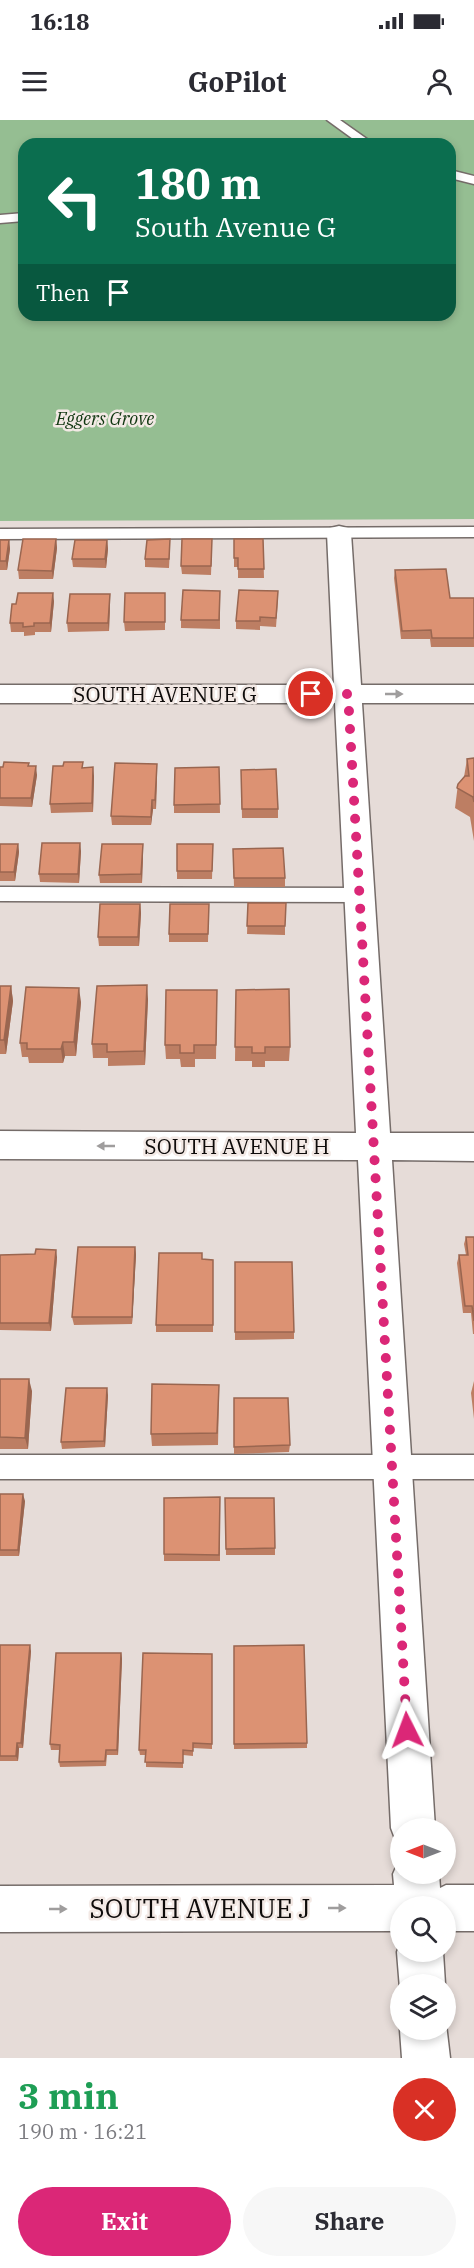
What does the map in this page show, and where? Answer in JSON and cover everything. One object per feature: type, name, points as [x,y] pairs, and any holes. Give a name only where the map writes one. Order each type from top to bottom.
[{"type":"street","points":[[339,532],[412,1818]]},
{"type":"street","name":"SOUTH AVENUE G","points":[[0,694],[474,694]]},
{"type":"street","name":"SOUTH AVENUE H","points":[[0,1145],[474,1146]]},
{"type":"street","name":"SOUTH AVENUE J","points":[[0,1909],[390,1908]]},
{"type":"street","points":[[456,1908],[474,1908]]},
{"type":"street","points":[[425,2040],[426,2058]]},
{"type":"lane","points":[[333,120],[359,138]]},
{"type":"lane","points":[[456,176],[474,180]]},
{"type":"lane","points":[[0,219],[18,218]]},
{"type":"lane","points":[[0,534],[474,532]]},
{"type":"lane","points":[[0,894],[360,895]]},
{"type":"lane","points":[[0,1467],[474,1467]]},
{"type":"green space","name":"Eggers Grove","points":[[0,120],[474,120],[474,519],[0,521]]},
{"type":"building","points":[[23,539],[56,539],[52,571],[18,570]]},
{"type":"building","points":[[170,539],[169,559],[145,559],[147,540]]},
{"type":"building","points":[[182,539],[212,539],[211,566],[181,566]]},
{"type":"building","points":[[234,539],[263,539],[264,569],[238,569],[238,558],[234,558]]},
{"type":"building","points":[[0,540],[9,540],[6,561],[0,561]]},
{"type":"building","points":[[75,540],[107,540],[105,559],[72,559]]},
{"type":"building","points":[[446,569],[450,598],[474,598],[474,638],[432,638],[431,630],[402,631],[395,570]]},
{"type":"building","points":[[183,590],[220,591],[219,620],[181,620]]},
{"type":"building","points":[[239,590],[278,591],[276,618],[260,617],[260,621],[236,621]]},
{"type":"building","points":[[18,593],[53,593],[50,623],[34,623],[34,626],[23,627],[23,623],[10,623],[12,604],[16,604]]},
{"type":"building","points":[[125,593],[165,593],[165,622],[124,622]]},
{"type":"building","points":[[70,594],[110,594],[108,623],[67,623]]},
{"type":"building","points":[[474,758],[474,802],[473,797],[457,788],[465,776],[469,776],[467,759]]},
{"type":"building","points":[[4,762],[29,763],[28,766],[36,766],[31,798],[0,798],[0,767],[3,767]]},
{"type":"building","points":[[64,762],[83,762],[82,768],[93,767],[92,803],[50,804],[53,766],[63,766]]},
{"type":"building","points":[[115,763],[157,764],[155,800],[152,800],[151,817],[111,816]]},
{"type":"building","points":[[219,767],[220,804],[174,805],[175,768]]},
{"type":"building","points":[[276,769],[278,809],[242,809],[241,770]]},
{"type":"building","points":[[42,843],[80,843],[78,874],[39,874]]},
{"type":"building","points":[[0,844],[18,844],[14,872],[0,872]]},
{"type":"building","points":[[102,844],[143,844],[141,874],[99,875]]},
{"type":"building","points":[[177,844],[213,844],[212,871],[177,871]]},
{"type":"building","points":[[283,848],[285,878],[234,878],[233,849]]},
{"type":"building","points":[[248,903],[286,903],[285,926],[247,926]]},
{"type":"building","points":[[100,904],[140,904],[138,937],[98,937]]},
{"type":"building","points":[[170,904],[209,904],[208,934],[169,934]]},
{"type":"building","points":[[147,985],[144,1051],[107,1052],[107,1044],[92,1044],[97,986]]},
{"type":"building","points":[[0,986],[11,986],[4,1040],[0,1040]]},
{"type":"building","points":[[26,987],[79,988],[74,1042],[63,1042],[61,1049],[27,1049],[27,1043],[20,1043]]},
{"type":"building","points":[[289,989],[290,1047],[265,1047],[265,1053],[252,1053],[252,1047],[235,1047],[236,990]]},
{"type":"building","points":[[166,990],[217,990],[216,1045],[194,1045],[194,1053],[180,1053],[180,1045],[165,1045]]},
{"type":"building","points":[[466,1237],[474,1237],[474,1321],[472,1306],[465,1306],[459,1255],[468,1255]]},
{"type":"building","points":[[78,1247],[135,1247],[132,1317],[72,1317]]},
{"type":"building","points":[[36,1249],[56,1250],[49,1323],[0,1323],[0,1255],[35,1254]]},
{"type":"building","points":[[159,1253],[202,1253],[202,1259],[213,1260],[213,1325],[156,1325]]},
{"type":"building","points":[[235,1262],[292,1262],[294,1332],[235,1332]]},
{"type":"building","points":[[0,1379],[29,1379],[25,1438],[0,1437]]},
{"type":"building","points":[[152,1384],[219,1385],[217,1433],[151,1434]]},
{"type":"building","points":[[66,1388],[107,1388],[104,1441],[61,1442]]},
{"type":"building","points":[[234,1398],[288,1398],[290,1445],[234,1447]]},
{"type":"building","points":[[0,1494],[23,1494],[18,1550],[0,1550]]},
{"type":"building","points":[[220,1497],[219,1555],[164,1554],[164,1498]]},
{"type":"building","points":[[225,1498],[274,1498],[275,1548],[226,1549]]},
{"type":"building","points":[[0,1645],[30,1645],[21,1743],[17,1743],[16,1756],[0,1756]]},
{"type":"building","points":[[304,1645],[307,1743],[234,1744],[234,1646]]},
{"type":"building","points":[[56,1653],[121,1653],[117,1750],[106,1750],[105,1761],[59,1762],[60,1745],[50,1744]]},
{"type":"building","points":[[143,1653],[212,1654],[212,1744],[193,1743],[193,1751],[183,1750],[183,1763],[145,1762],[146,1750],[139,1750]]},
{"type":"route","points":[[311,694],[348,694],[407,1730]]}]
